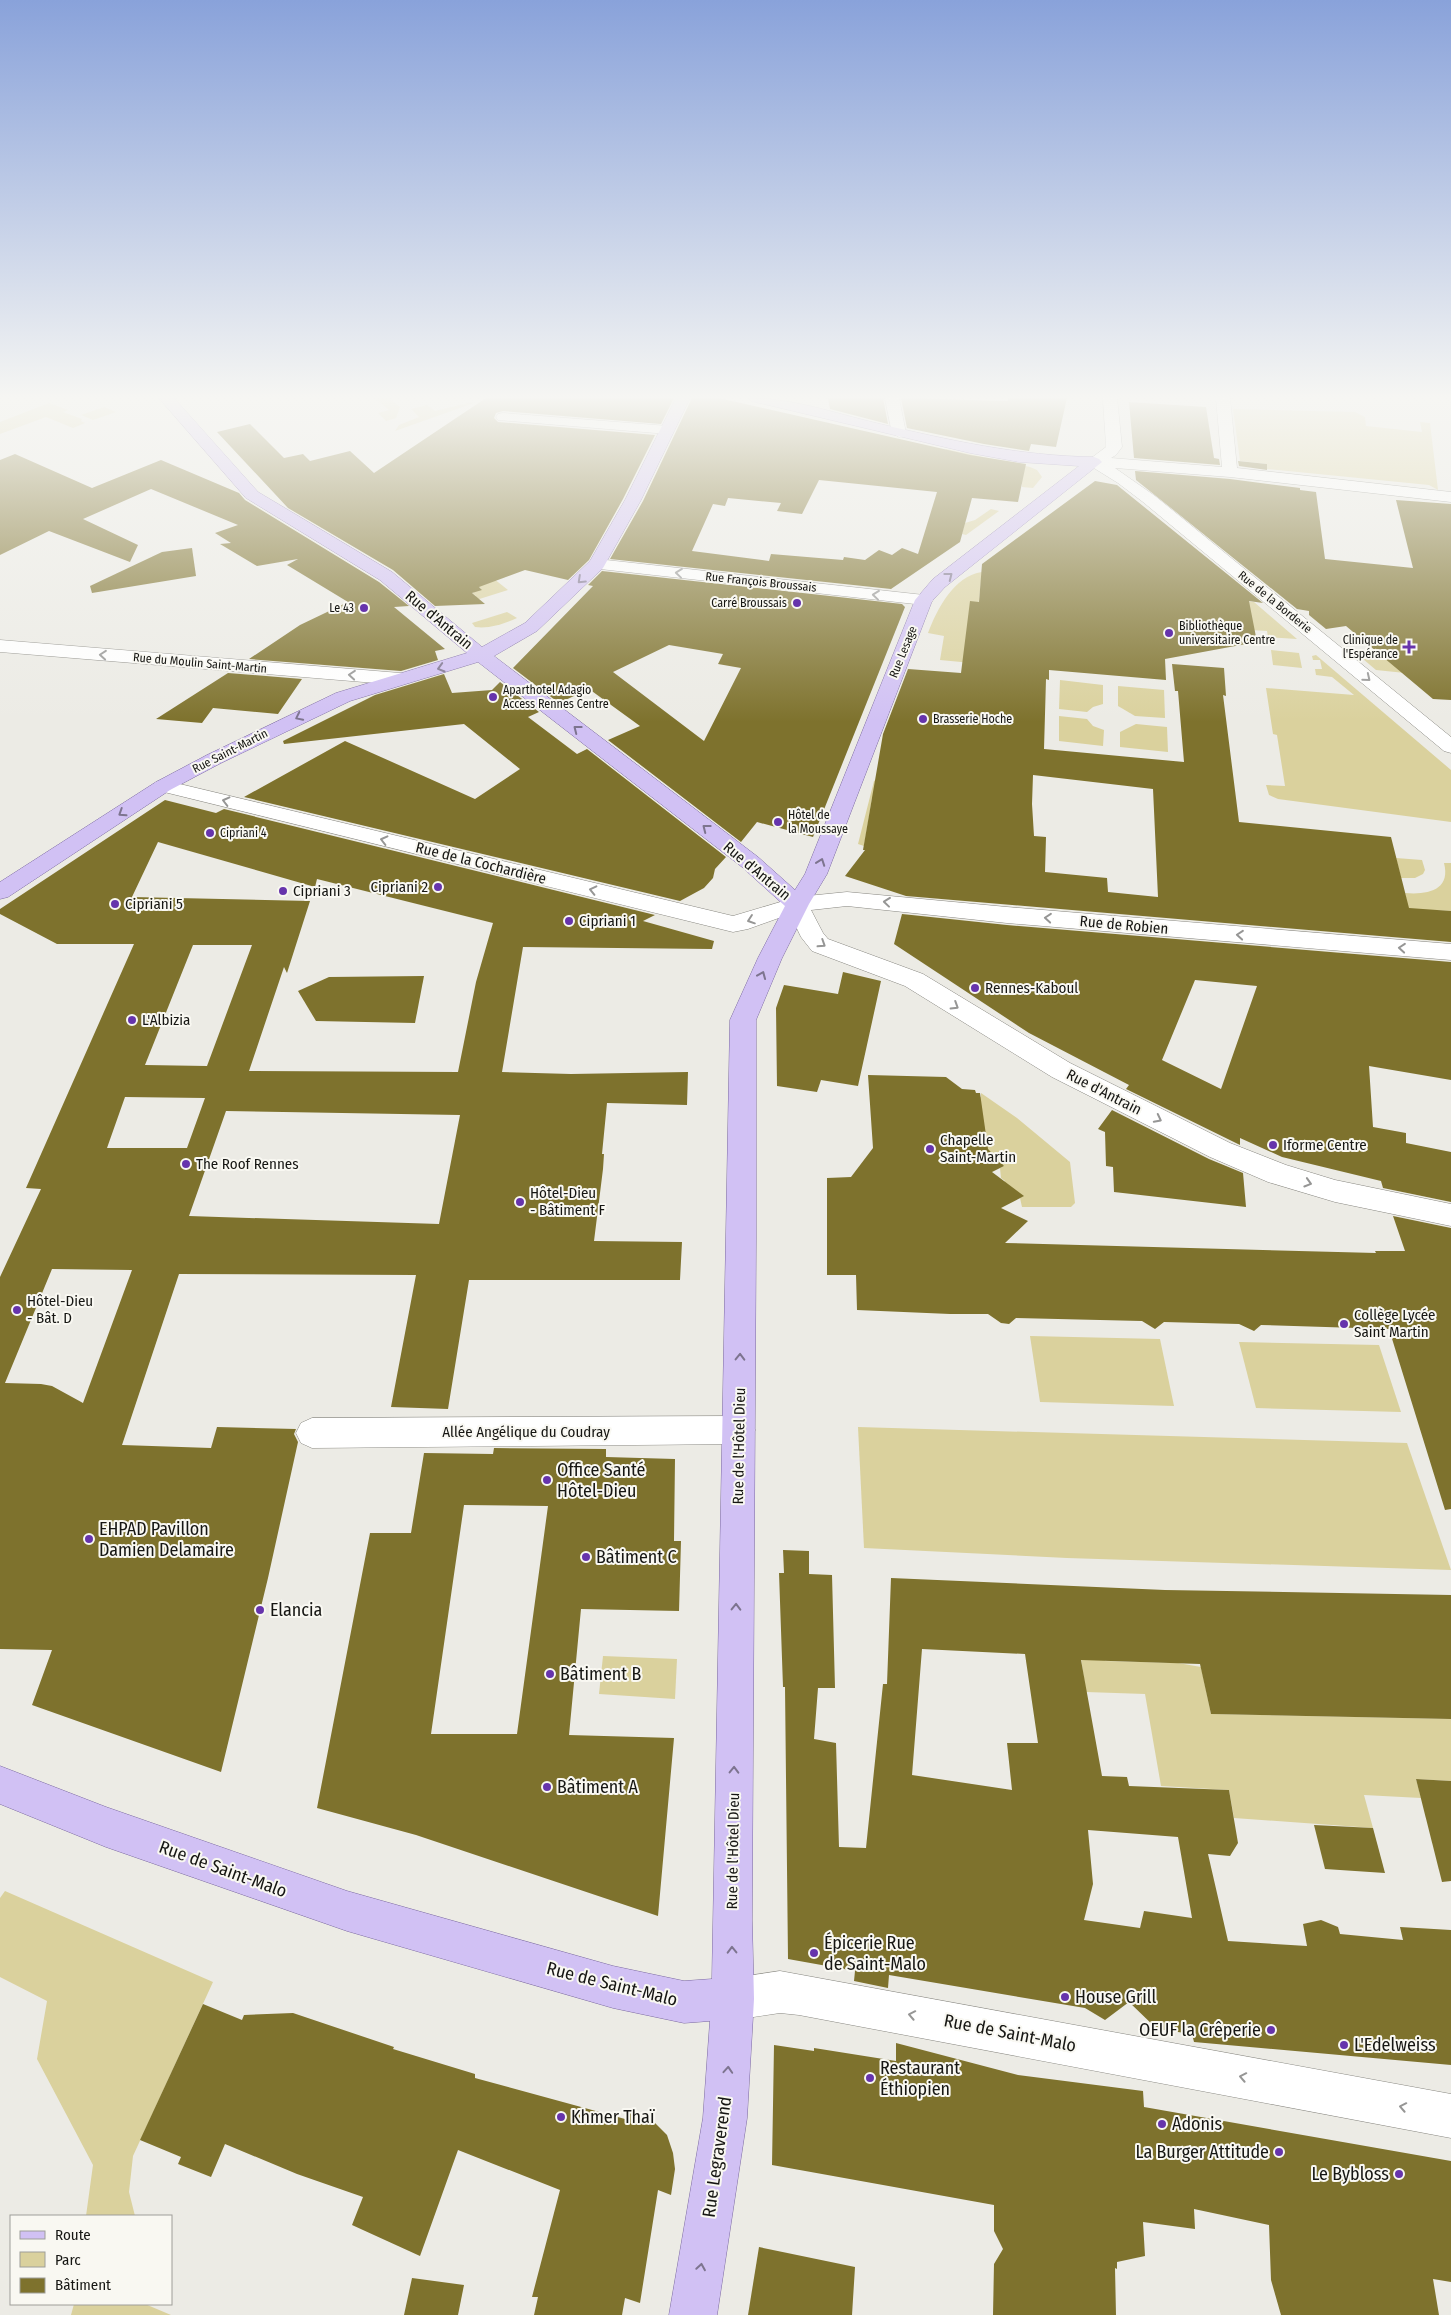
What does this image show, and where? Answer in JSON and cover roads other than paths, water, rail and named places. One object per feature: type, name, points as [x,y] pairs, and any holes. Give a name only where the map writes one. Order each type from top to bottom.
[{"type":"main road","name":"Rue d'Antrain","points":[[270,506],[386,576],[481,655],[750,862],[797,904]]},
{"type":"main road","name":"Rue Saint-Martin","points":[[0,892],[163,786],[311,711],[343,697],[481,655],[531,627],[597,564],[628,506]]},
{"type":"main road","name":"Rue Lesage","points":[[797,904],[816,874],[856,767],[924,600],[939,583],[1038,506]]},
{"type":"main road","name":"Rue de l'Hôtel Dieu","points":[[733,1998],[732,1920],[743,1020],[770,958],[797,904]]},
{"type":"main road","name":"Rue de Saint-Malo","points":[[0,1786],[106,1827],[340,1909],[603,1984],[659,1998],[684,2002],[733,1998]]},
{"type":"main road","name":"Rue Legraverend","points":[[693,2315],[725,2118],[733,1998]]},
{"type":"street","name":"Rue de la Borderie","points":[[1159,506],[1451,747]]},
{"type":"street","name":"Rue François Broussais","points":[[597,564],[924,600]]},
{"type":"street","name":"Rue du Moulin Saint-Martin","points":[[0,646],[400,679]]},
{"type":"street","name":"Rue de la Cochardière","points":[[163,786],[733,924],[740,924],[797,904]]},
{"type":"street","name":"Rue de Robien","points":[[797,904],[858,899],[1026,916],[1451,952]]},
{"type":"street","name":"Rue d'Antrain","points":[[797,904],[812,937],[820,945],[914,980],[1061,1070],[1220,1150],[1278,1174],[1335,1191],[1451,1215]]},
{"type":"street","name":"Allée Angélique du Coudray","points":[[312,1433],[739,1430]]},
{"type":"street","name":"Rue de Saint-Malo","points":[[733,1998],[780,1992],[799,1994],[1451,2116]]},
{"type":"place","name":"Carré Broussais","points":[[797,603]]},
{"type":"place","name":"Le 43","points":[[364,608]]},
{"type":"place","name":"Bibliothèque universitaire Centre","points":[[1169,633]]},
{"type":"place","name":"Clinique de l'Espérance","points":[[1409,647]]},
{"type":"place","name":"Aparthotel Adagio Access Rennes Centre","points":[[493,697]]},
{"type":"place","name":"Brasserie Hoche","points":[[923,719]]},
{"type":"place","name":"Hôtel de la Moussaye","points":[[778,822]]},
{"type":"place","name":"Cipriani 4","points":[[210,833]]},
{"type":"place","name":"Cipriani 2","points":[[438,887]]},
{"type":"place","name":"Cipriani 3","points":[[283,891]]},
{"type":"place","name":"Cipriani 5","points":[[115,904]]},
{"type":"place","name":"Cipriani 1","points":[[569,921]]},
{"type":"place","name":"Rennes-Kaboul","points":[[975,988]]},
{"type":"place","name":"L'Albizia","points":[[132,1020]]},
{"type":"place","name":"Iforme Centre","points":[[1273,1145]]},
{"type":"place","name":"Chapelle Saint-Martin","points":[[930,1149]]},
{"type":"place","name":"The Roof Rennes","points":[[186,1164]]},
{"type":"place","name":"Hôtel-Dieu - Bâtiment F","points":[[520,1202]]},
{"type":"place","name":"Hôtel-Dieu - Bât. D","points":[[17,1310]]},
{"type":"place","name":"Collège Lycée Saint Martin","points":[[1344,1324]]},
{"type":"place","name":"Office Santé Hôtel-Dieu","points":[[547,1480]]},
{"type":"place","name":"EHPAD Pavillon Damien Delamaire","points":[[89,1539]]},
{"type":"place","name":"Bâtiment C","points":[[586,1557]]},
{"type":"place","name":"Elancia","points":[[260,1610]]},
{"type":"place","name":"Bâtiment B","points":[[550,1674]]},
{"type":"place","name":"Bâtiment A","points":[[547,1787]]},
{"type":"place","name":"Épicerie Rue de Saint-Malo","points":[[814,1953]]},
{"type":"place","name":"House Grill","points":[[1065,1997]]},
{"type":"place","name":"OEUF la Crêperie","points":[[1271,2030]]},
{"type":"place","name":"L'Edelweiss","points":[[1344,2045]]},
{"type":"place","name":"Restaurant Éthiopien","points":[[870,2078]]},
{"type":"place","name":"Khmer Thaï","points":[[561,2117]]},
{"type":"place","name":"Adonis","points":[[1162,2124]]},
{"type":"place","name":"La Burger Attitude","points":[[1279,2152]]},
{"type":"place","name":"Le Bybloss","points":[[1399,2174]]}]
